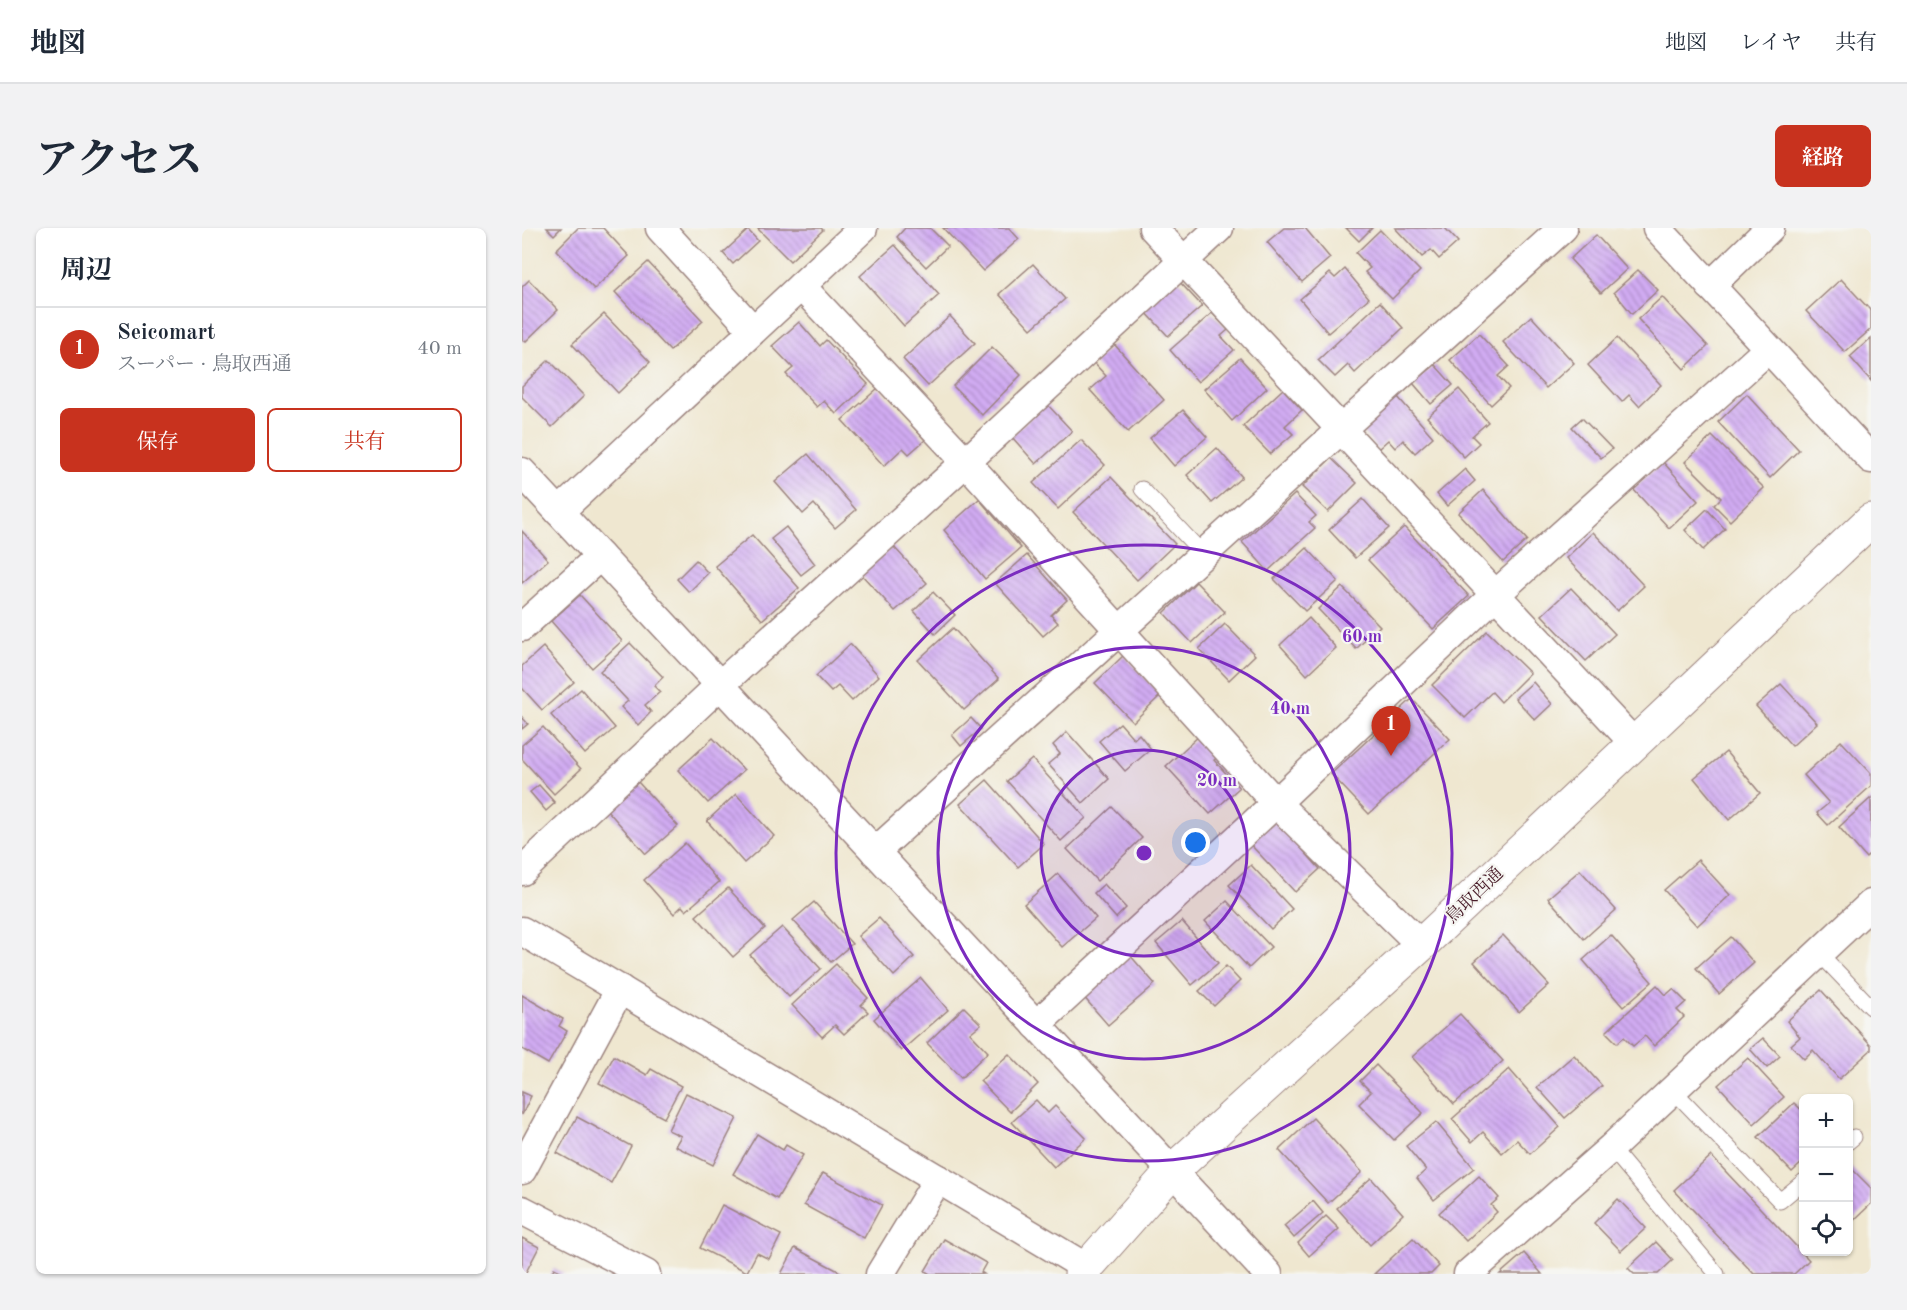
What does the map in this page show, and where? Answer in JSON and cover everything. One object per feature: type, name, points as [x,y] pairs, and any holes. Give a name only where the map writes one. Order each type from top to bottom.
[{"type":"street","points":[[660,228],[753,330]]},
{"type":"street","points":[[559,512],[863,228]]},
{"type":"street","points":[[1153,228],[1634,743]]},
{"type":"street","points":[[522,871],[720,685],[1219,228]]},
{"type":"street","points":[[875,852],[1563,228]]},
{"type":"street","points":[[1657,228],[1871,459]]},
{"type":"street","points":[[1710,286],[1770,228]]},
{"type":"street","points":[[801,286],[966,462],[1276,803],[1421,945]]},
{"type":"street","points":[[1036,1025],[1495,596],[1768,349]]},
{"type":"street","points":[[522,472],[1268,1274]]},
{"type":"street","name":"鳥取西通","points":[[1084,1271],[1172,1171],[1421,945],[1871,520]]},
{"type":"street","points":[[522,627],[600,556]]},
{"type":"street","points":[[1468,1274],[1611,1148],[1871,904]]},
{"type":"street","points":[[522,931],[938,1179],[1084,1271]]},
{"type":"street","points":[[522,1170],[620,989]]},
{"type":"street","points":[[880,1274],[938,1179]]},
{"type":"street","points":[[522,1210],[646,1274]]},
{"type":"lane","points":[[1142,489],[1203,554]]},
{"type":"lane","points":[[1819,953],[1871,1006]]},
{"type":"lane","points":[[1673,1090],[1780,1201],[1799,1184]]},
{"type":"lane","points":[[1611,1148],[1717,1274]]},
{"type":"building","points":[[547,228],[561,228],[554,235]]},
{"type":"building","points":[[578,228],[603,228],[629,256],[594,289],[556,250]]},
{"type":"building","points":[[821,228],[823,230],[790,261],[758,229]]},
{"type":"building","points":[[905,228],[930,228],[948,246],[926,267],[897,237]]},
{"type":"building","points":[[943,228],[1009,228],[1019,239],[983,271]]},
{"type":"building","points":[[1284,228],[1305,228],[1330,258],[1302,282],[1267,242]]},
{"type":"building","points":[[1346,228],[1372,228],[1359,241]]},
{"type":"building","points":[[1395,228],[1445,228],[1458,242],[1439,259],[1431,250],[1422,257]]},
{"type":"building","points":[[748,230],[758,241],[733,264],[723,253]]},
{"type":"building","points":[[1380,230],[1420,271],[1392,299],[1365,272],[1370,268],[1356,253]]},
{"type":"building","points":[[1596,235],[1627,269],[1601,293],[1570,259]]},
{"type":"building","points":[[895,245],[939,295],[904,326],[860,276]]},
{"type":"building","points":[[648,262],[703,321],[670,351],[615,292]]},
{"type":"building","points":[[1033,264],[1065,299],[1031,329],[999,294]]},
{"type":"building","points":[[1345,269],[1369,298],[1328,333],[1300,299],[1330,273],[1335,278]]},
{"type":"building","points":[[1638,270],[1658,290],[1632,314],[1614,292]]},
{"type":"building","points":[[1176,278],[1202,306],[1168,336],[1143,309]]},
{"type":"building","points":[[1841,279],[1871,311],[1871,329],[1845,352],[1806,311]]},
{"type":"building","points":[[529,280],[558,310],[525,342],[522,340],[522,287]]},
{"type":"building","points":[[1662,297],[1708,346],[1684,369],[1638,319]]},
{"type":"building","points":[[1380,302],[1403,328],[1355,373],[1348,365],[1335,377],[1318,360]]},
{"type":"building","points":[[1212,313],[1228,330],[1221,336],[1234,350],[1198,382],[1170,350]]},
{"type":"building","points":[[604,314],[650,362],[618,393],[572,344]]},
{"type":"building","points":[[950,316],[975,343],[928,386],[903,359]]},
{"type":"building","points":[[1531,316],[1574,363],[1546,388],[1503,342]]},
{"type":"building","points":[[799,322],[820,346],[826,340],[868,384],[836,414],[824,401],[817,407],[786,374],[793,368],[772,346]]},
{"type":"building","points":[[1479,334],[1509,366],[1498,376],[1509,388],[1491,405],[1450,360]]},
{"type":"building","points":[[1617,338],[1661,385],[1639,406],[1629,395],[1622,402],[1588,365]]},
{"type":"building","points":[[1871,338],[1871,381],[1850,357]]},
{"type":"building","points":[[1114,344],[1164,400],[1128,432],[1090,390],[1106,376],[1094,363]]},
{"type":"building","points":[[992,347],[1021,375],[982,415],[953,386]]},
{"type":"building","points":[[1240,358],[1267,388],[1232,421],[1204,389]]},
{"type":"building","points":[[549,360],[584,396],[552,427],[522,397],[522,386]]},
{"type":"building","points":[[1435,365],[1453,385],[1431,404],[1413,383]]},
{"type":"building","points":[[878,388],[925,440],[909,454],[903,448],[884,466],[842,420]]},
{"type":"building","points":[[1283,389],[1302,410],[1285,426],[1293,434],[1270,454],[1243,426]]},
{"type":"building","points":[[1459,389],[1488,422],[1472,436],[1479,443],[1464,457],[1427,417]]},
{"type":"building","points":[[1747,394],[1799,450],[1770,478],[1718,422]]},
{"type":"building","points":[[1397,396],[1433,437],[1415,453],[1403,440],[1395,448],[1388,440],[1378,449],[1359,428]]},
{"type":"building","points":[[1046,403],[1072,431],[1036,464],[1011,436]]},
{"type":"building","points":[[1183,410],[1207,437],[1174,466],[1150,438]]},
{"type":"building","points":[[1582,418],[1612,449],[1601,458],[1572,427]]},
{"type":"building","points":[[1712,436],[1764,488],[1730,521],[1714,505],[1721,498],[1685,462]]},
{"type":"building","points":[[1081,440],[1105,465],[1058,509],[1033,483]]},
{"type":"building","points":[[1217,448],[1242,477],[1212,503],[1187,475]]},
{"type":"building","points":[[808,454],[856,510],[835,528],[814,504],[803,514],[775,482]]},
{"type":"building","points":[[1331,458],[1357,483],[1328,512],[1302,487]]},
{"type":"building","points":[[1663,462],[1698,501],[1669,528],[1633,489]]},
{"type":"building","points":[[1465,469],[1475,481],[1447,506],[1437,494]]},
{"type":"building","points":[[1111,477],[1175,544],[1137,580],[1073,512]]},
{"type":"building","points":[[1483,490],[1527,540],[1503,562],[1458,513]]},
{"type":"building","points":[[1295,494],[1316,516],[1309,522],[1315,528],[1268,571],[1242,542]]},
{"type":"building","points":[[979,499],[1021,548],[985,579],[944,530]]},
{"type":"building","points":[[1363,499],[1389,528],[1355,558],[1329,530]]},
{"type":"building","points":[[1707,509],[1725,529],[1703,550],[1685,530]]},
{"type":"building","points":[[786,527],[815,564],[801,575],[771,539]]},
{"type":"building","points":[[1404,527],[1469,596],[1433,629],[1368,560]]},
{"type":"building","points":[[522,531],[548,560],[522,583]]},
{"type":"building","points":[[1593,532],[1644,586],[1617,611],[1566,558]]},
{"type":"building","points":[[752,535],[799,588],[762,620],[715,566]]},
{"type":"building","points":[[893,546],[927,583],[895,611],[861,574]]},
{"type":"building","points":[[1307,548],[1338,581],[1305,611],[1274,579]]},
{"type":"building","points":[[1027,555],[1067,600],[1051,615],[1058,623],[1043,636],[995,583]]},
{"type":"building","points":[[696,560],[708,573],[689,592],[677,579]]},
{"type":"building","points":[[1196,582],[1225,612],[1192,643],[1164,613]]},
{"type":"building","points":[[1342,587],[1380,626],[1356,649],[1318,609]]},
{"type":"building","points":[[1571,588],[1615,634],[1586,661],[1542,615]]},
{"type":"building","points":[[933,592],[955,615],[935,634],[914,611]]},
{"type":"building","points":[[580,595],[622,641],[592,668],[551,621]]},
{"type":"building","points":[[1309,618],[1336,648],[1307,675],[1280,645]]},
{"type":"building","points":[[1225,624],[1255,655],[1229,680],[1199,649]]},
{"type":"building","points":[[953,628],[999,679],[964,710],[918,660]]},
{"type":"building","points":[[1487,631],[1530,673],[1501,702],[1492,692],[1465,718],[1432,685]]},
{"type":"building","points":[[630,643],[663,677],[654,686],[660,692],[645,705],[651,712],[638,725],[621,707],[628,701],[600,671]]},
{"type":"building","points":[[850,644],[879,676],[852,701],[838,686],[831,692],[816,676]]},
{"type":"building","points":[[543,647],[574,682],[542,710],[522,688],[522,666]]},
{"type":"building","points":[[1124,655],[1161,695],[1133,722],[1095,683]]},
{"type":"building","points":[[1533,682],[1552,704],[1535,720],[1515,698]]},
{"type":"building","points":[[1781,684],[1817,723],[1792,746],[1756,706]]},
{"type":"building","points":[[581,689],[615,728],[585,754],[551,715]]},
{"type":"building","points":[[1412,699],[1450,739],[1369,814],[1331,774]]},
{"type":"building","points":[[522,717],[528,724],[522,729]]},
{"type":"building","points":[[971,718],[981,729],[961,746],[952,735]]},
{"type":"building","points":[[1120,723],[1134,739],[1139,734],[1151,749],[1125,771],[1099,741]]},
{"type":"building","points":[[543,727],[581,769],[554,794],[522,759],[522,745]]},
{"type":"building","points":[[1067,732],[1109,779],[1083,803],[1048,764],[1060,754],[1053,745]]},
{"type":"building","points":[[1200,735],[1219,756],[1214,760],[1239,788],[1210,814],[1166,766]]},
{"type":"building","points":[[713,738],[744,770],[708,803],[678,770]]},
{"type":"building","points":[[1841,741],[1871,773],[1871,786],[1828,825],[1817,813],[1829,803],[1804,775]]},
{"type":"building","points":[[1726,752],[1760,793],[1729,820],[1694,778]]},
{"type":"building","points":[[1032,759],[1086,818],[1061,841],[1007,781]]},
{"type":"building","points":[[987,780],[1044,844],[1018,867],[960,804]]},
{"type":"building","points":[[638,782],[678,826],[646,854],[607,810]]},
{"type":"building","points":[[539,785],[555,803],[546,811],[530,792]]},
{"type":"building","points":[[736,794],[774,836],[744,863],[707,821]]},
{"type":"building","points":[[1871,798],[1871,853],[1866,858],[1839,827]]},
{"type":"building","points":[[1112,807],[1142,838],[1097,881],[1067,849]]},
{"type":"building","points":[[1275,819],[1320,869],[1295,892],[1249,843]]},
{"type":"building","points":[[685,843],[719,882],[686,911],[682,906],[674,914],[644,880]]},
{"type":"building","points":[[1698,860],[1730,895],[1697,926],[1664,890]]},
{"type":"building","points":[[1251,865],[1292,909],[1271,929],[1229,885]]},
{"type":"building","points":[[1580,870],[1616,910],[1584,939],[1548,898]]},
{"type":"building","points":[[1058,874],[1096,918],[1062,947],[1024,904]]},
{"type":"building","points":[[1104,884],[1126,908],[1116,918],[1094,893]]},
{"type":"building","points":[[728,888],[765,928],[733,957],[696,916]]},
{"type":"building","points":[[1227,901],[1271,947],[1249,968],[1205,921]]},
{"type":"building","points":[[814,902],[852,944],[831,962],[793,920]]},
{"type":"building","points":[[879,918],[914,957],[894,976],[858,936]]},
{"type":"building","points":[[1182,921],[1218,963],[1192,985],[1156,943]]},
{"type":"building","points":[[782,927],[821,969],[789,997],[750,955]]},
{"type":"building","points":[[1503,935],[1549,985],[1519,1012],[1474,962]]},
{"type":"building","points":[[1611,935],[1652,982],[1623,1007],[1583,960]]},
{"type":"building","points":[[1731,937],[1754,963],[1719,994],[1696,968]]},
{"type":"building","points":[[1129,954],[1155,984],[1108,1025],[1082,995]]},
{"type":"building","points":[[836,964],[868,998],[861,1005],[868,1012],[844,1034],[835,1025],[822,1037],[792,1005]]},
{"type":"building","points":[[1226,966],[1240,981],[1214,1006],[1199,991]]},
{"type":"building","points":[[921,978],[948,1010],[901,1051],[874,1019]]},
{"type":"building","points":[[1657,985],[1666,995],[1673,989],[1686,1002],[1677,1010],[1684,1017],[1654,1046],[1645,1036],[1633,1046],[1624,1037],[1617,1043],[1606,1032]]},
{"type":"building","points":[[1821,990],[1871,1045],[1871,1050],[1839,1079],[1813,1050],[1804,1059],[1791,1045],[1800,1037],[1787,1021]]},
{"type":"building","points":[[522,995],[563,1019],[559,1026],[567,1031],[548,1064],[522,1049]]},
{"type":"building","points":[[964,1007],[981,1024],[970,1033],[988,1052],[961,1078],[927,1043]]},
{"type":"building","points":[[1460,1014],[1503,1061],[1454,1104],[1412,1057]]},
{"type":"building","points":[[1763,1038],[1780,1056],[1767,1068],[1750,1049]]},
{"type":"building","points":[[1009,1054],[1038,1084],[1010,1112],[980,1081]]},
{"type":"building","points":[[1574,1055],[1602,1086],[1565,1118],[1537,1087]]},
{"type":"building","points":[[614,1056],[647,1075],[651,1069],[681,1086],[664,1118],[599,1083]]},
{"type":"building","points":[[1748,1058],[1784,1097],[1754,1124],[1718,1085]]},
{"type":"building","points":[[1376,1065],[1423,1113],[1394,1140],[1359,1104],[1371,1092],[1360,1081]]},
{"type":"building","points":[[1509,1069],[1560,1127],[1530,1154],[1517,1140],[1502,1153],[1483,1132],[1472,1142],[1452,1119]]},
{"type":"building","points":[[522,1092],[531,1096],[522,1115]]},
{"type":"building","points":[[686,1093],[737,1118],[713,1165],[675,1146],[681,1136],[668,1130]]},
{"type":"building","points":[[1036,1100],[1048,1113],[1055,1106],[1086,1138],[1054,1167],[1012,1122]]},
{"type":"building","points":[[1794,1103],[1799,1108],[1799,1166],[1792,1172],[1758,1137]]},
{"type":"building","points":[[577,1117],[631,1146],[611,1183],[557,1153]]},
{"type":"building","points":[[1313,1118],[1362,1172],[1328,1203],[1279,1150]]},
{"type":"building","points":[[1436,1122],[1474,1168],[1434,1200],[1417,1178],[1426,1170],[1406,1146]]},
{"type":"building","points":[[757,1134],[783,1150],[786,1145],[803,1155],[777,1199],[733,1174]]},
{"type":"building","points":[[1711,1156],[1799,1249],[1799,1256],[1805,1256],[1809,1260],[1794,1274],[1754,1274],[1674,1190]]},
{"type":"building","points":[[1853,1170],[1871,1188],[1871,1204],[1853,1221]]},
{"type":"building","points":[[823,1173],[882,1205],[864,1238],[804,1205]]},
{"type":"building","points":[[1479,1176],[1499,1198],[1491,1205],[1497,1212],[1466,1241],[1439,1213]]},
{"type":"building","points":[[1371,1178],[1403,1214],[1370,1245],[1337,1208]]},
{"type":"building","points":[[1618,1199],[1646,1228],[1621,1251],[1594,1223]]},
{"type":"building","points":[[1313,1201],[1323,1213],[1294,1238],[1284,1226]]},
{"type":"building","points":[[722,1205],[781,1235],[769,1259],[757,1253],[747,1272],[700,1248]]},
{"type":"building","points":[[1326,1216],[1339,1229],[1309,1256],[1298,1243]]},
{"type":"building","points":[[522,1238],[539,1247],[525,1274],[522,1274]]},
{"type":"building","points":[[1413,1238],[1439,1266],[1431,1274],[1374,1274]]},
{"type":"building","points":[[944,1239],[986,1263],[981,1272],[984,1274],[930,1274],[925,1271]]},
{"type":"building","points":[[1656,1242],[1673,1260],[1658,1274],[1634,1274],[1628,1268]]},
{"type":"building","points":[[795,1248],[844,1274],[781,1274]]},
{"type":"building","points":[[1524,1253],[1542,1274],[1500,1274]]},
{"type":"building","points":[[554,1268],[566,1274],[551,1274]]},
{"type":"place","name":"Seicomart","points":[[1391,756]]}]
